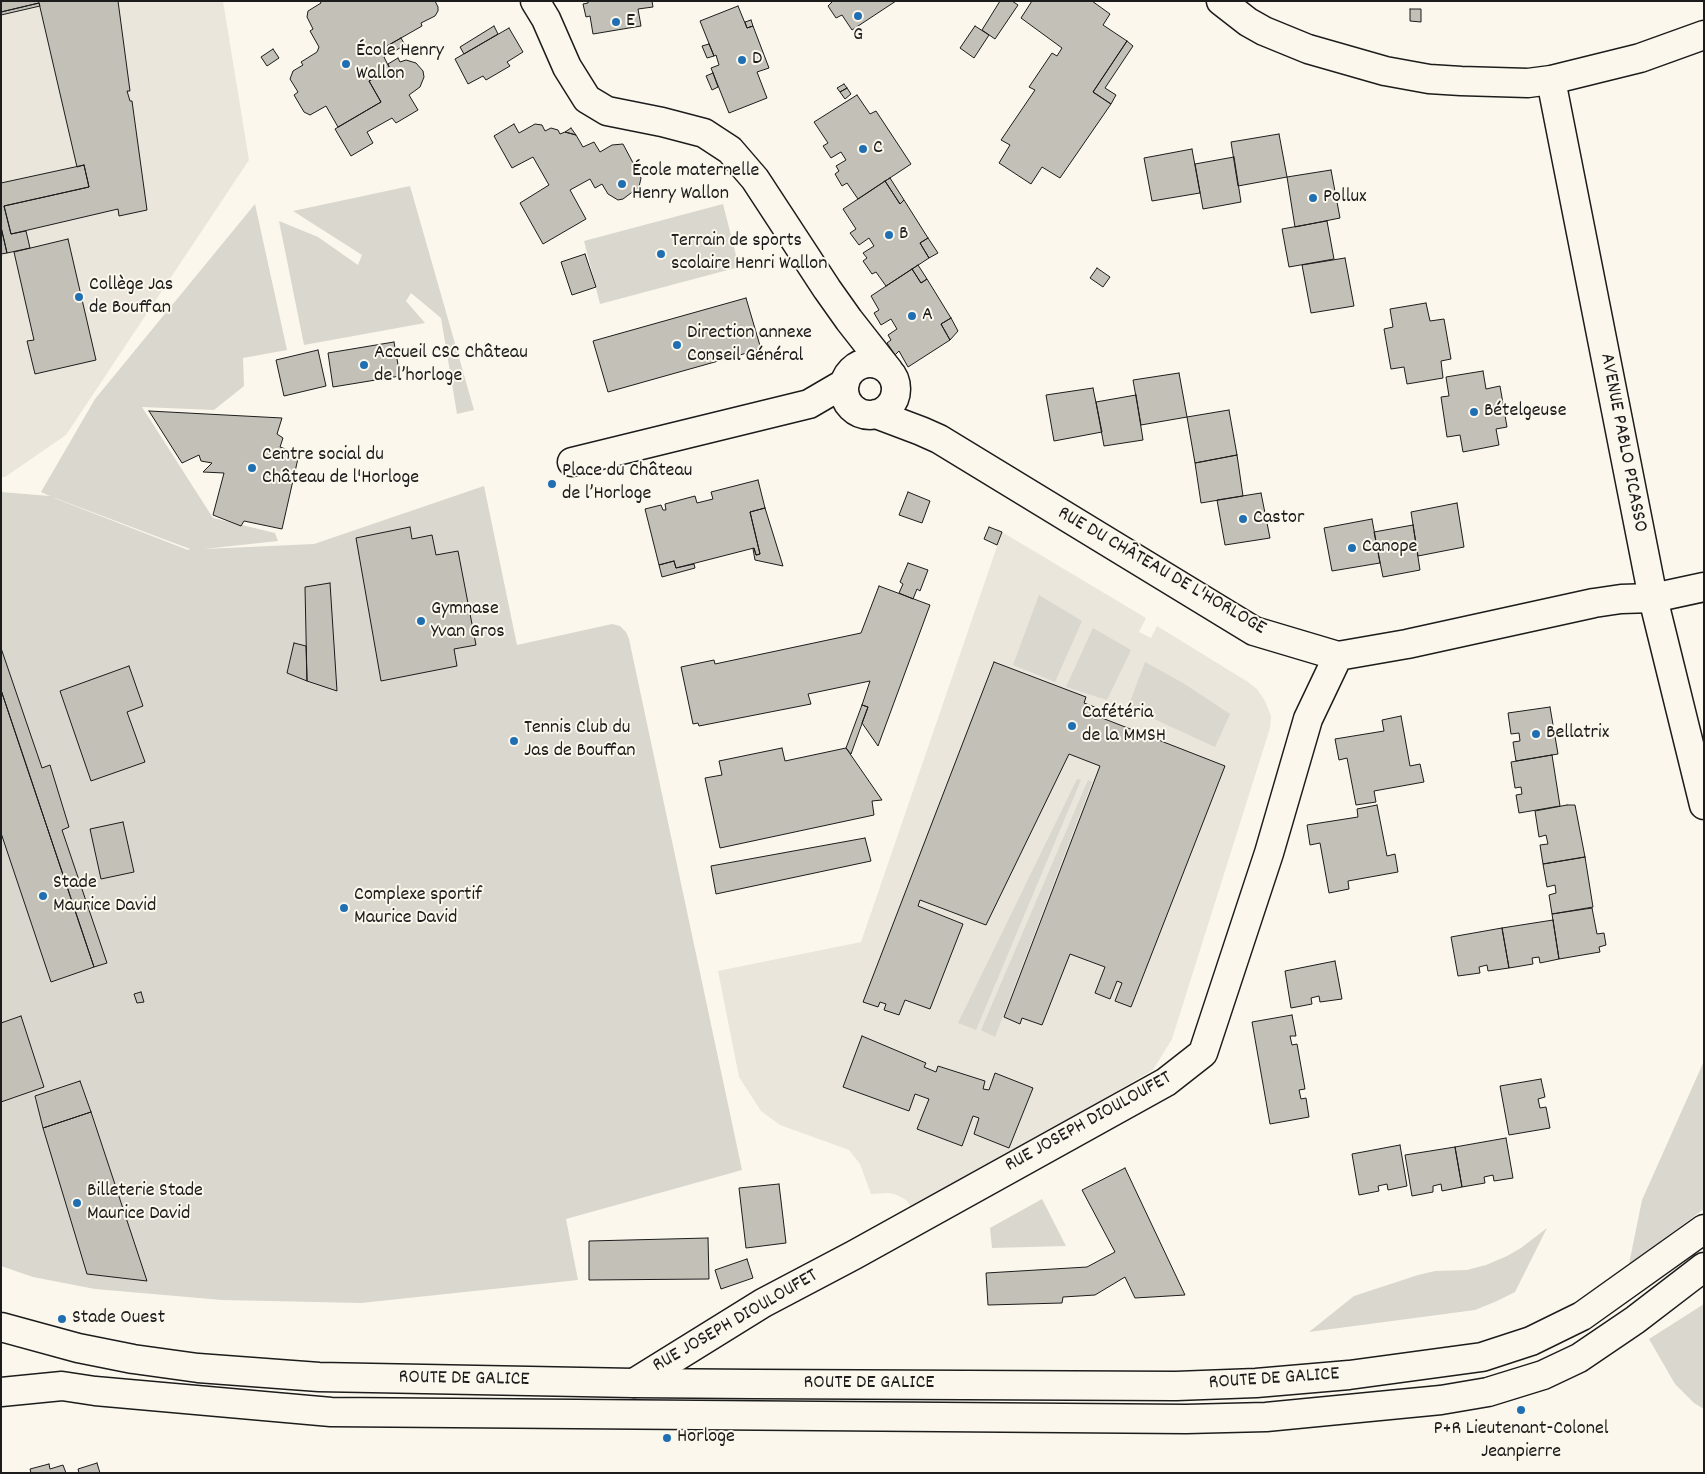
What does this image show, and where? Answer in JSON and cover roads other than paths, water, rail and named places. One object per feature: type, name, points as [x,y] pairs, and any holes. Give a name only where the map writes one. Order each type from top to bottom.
[{"type":"main road","points":[[535,1],[546,19],[567,67],[587,99],[607,111],[662,122],[704,134],[730,150],[756,179],[849,320],[893,378],[921,431]]},
{"type":"main road","points":[[1221,1],[1248,22],[1264,31],[1308,49],[1385,71],[1429,79],[1528,83],[1551,80],[1640,58],[1704,35]]},
{"type":"main road","name":"AVENUE PABLO PICASSO","points":[[1551,80],[1653,598],[1704,805]]},
{"type":"main road","points":[[849,320],[857,394]]},
{"type":"main road","points":[[572,462],[857,394],[890,406],[894,400],[893,378],[883,367],[868,364],[857,394]]},
{"type":"main road","name":"RUE DU CHÂTEAU DE L'HORLOGE","points":[[857,394],[921,431],[939,439],[1254,631],[1338,656],[1407,644],[1594,603],[1621,599],[1653,598],[1704,587]]},
{"type":"main road","name":"RUE JOSEPH DIOULOUFET","points":[[634,1383],[763,1303],[854,1255],[1166,1082],[1203,1052],[1269,852],[1308,719],[1338,656]]},
{"type":"main road","name":"ROUTE DE GALICE","points":[[1,1327],[78,1348],[133,1359],[198,1368],[319,1377],[634,1383],[1176,1386],[1256,1382],[1349,1376],[1482,1357],[1531,1341],[1582,1316],[1704,1229]]},
{"type":"main road","name":"ROUTE DE GALICE","points":[[1,1392],[62,1386],[95,1391],[332,1412],[1186,1420],[1266,1417],[1441,1400],[1488,1392],[1543,1375],[1579,1358],[1704,1267]]},
{"type":"place","name":"G","points":[[858,16]]},
{"type":"place","name":"E","points":[[616,22]]},
{"type":"place","name":"D","points":[[742,60]]},
{"type":"place","name":"École Henry Wallon","points":[[346,64]]},
{"type":"place","name":"C","points":[[863,149]]},
{"type":"place","name":"École maternelle Henry Wallon","points":[[622,184]]},
{"type":"place","name":"Pollux","points":[[1313,198]]},
{"type":"place","name":"B","points":[[889,235]]},
{"type":"place","name":"Terrain de sports scolaire Henri Wallon","points":[[661,254]]},
{"type":"place","name":"Collège Jas de Bouffan","points":[[79,297]]},
{"type":"place","name":"A","points":[[912,316]]},
{"type":"place","name":"Direction annexe Conseil Général","points":[[677,345]]},
{"type":"place","name":"Accueil CSC Château de l’horloge","points":[[364,365]]},
{"type":"place","name":"Bételgeuse","points":[[1474,412]]},
{"type":"place","name":"Centre social du Château de l'Horloge","points":[[252,468]]},
{"type":"place","name":"Place du Château de l’Horloge","points":[[552,484]]},
{"type":"place","name":"Castor","points":[[1243,519]]},
{"type":"place","name":"Canope","points":[[1352,548]]},
{"type":"place","name":"Gymnase Yvan Gros","points":[[421,621]]},
{"type":"place","name":"Cafétéria de la MMSH","points":[[1072,726]]},
{"type":"place","name":"Bellatrix","points":[[1536,734]]},
{"type":"place","name":"Tennis Club du Jas de Bouffan","points":[[514,741]]},
{"type":"place","name":"Stade Maurice David","points":[[43,896]]},
{"type":"place","name":"Complexe sportif Maurice David","points":[[344,908]]},
{"type":"place","name":"Billeterie Stade Maurice David","points":[[77,1203]]},
{"type":"place","name":"Stade Ouest","points":[[62,1319]]},
{"type":"place","name":"P+R Lieutenant-Colonel Jeanpierre","points":[[1521,1410]]},
{"type":"place","name":"Horloge","points":[[667,1438]]}]
